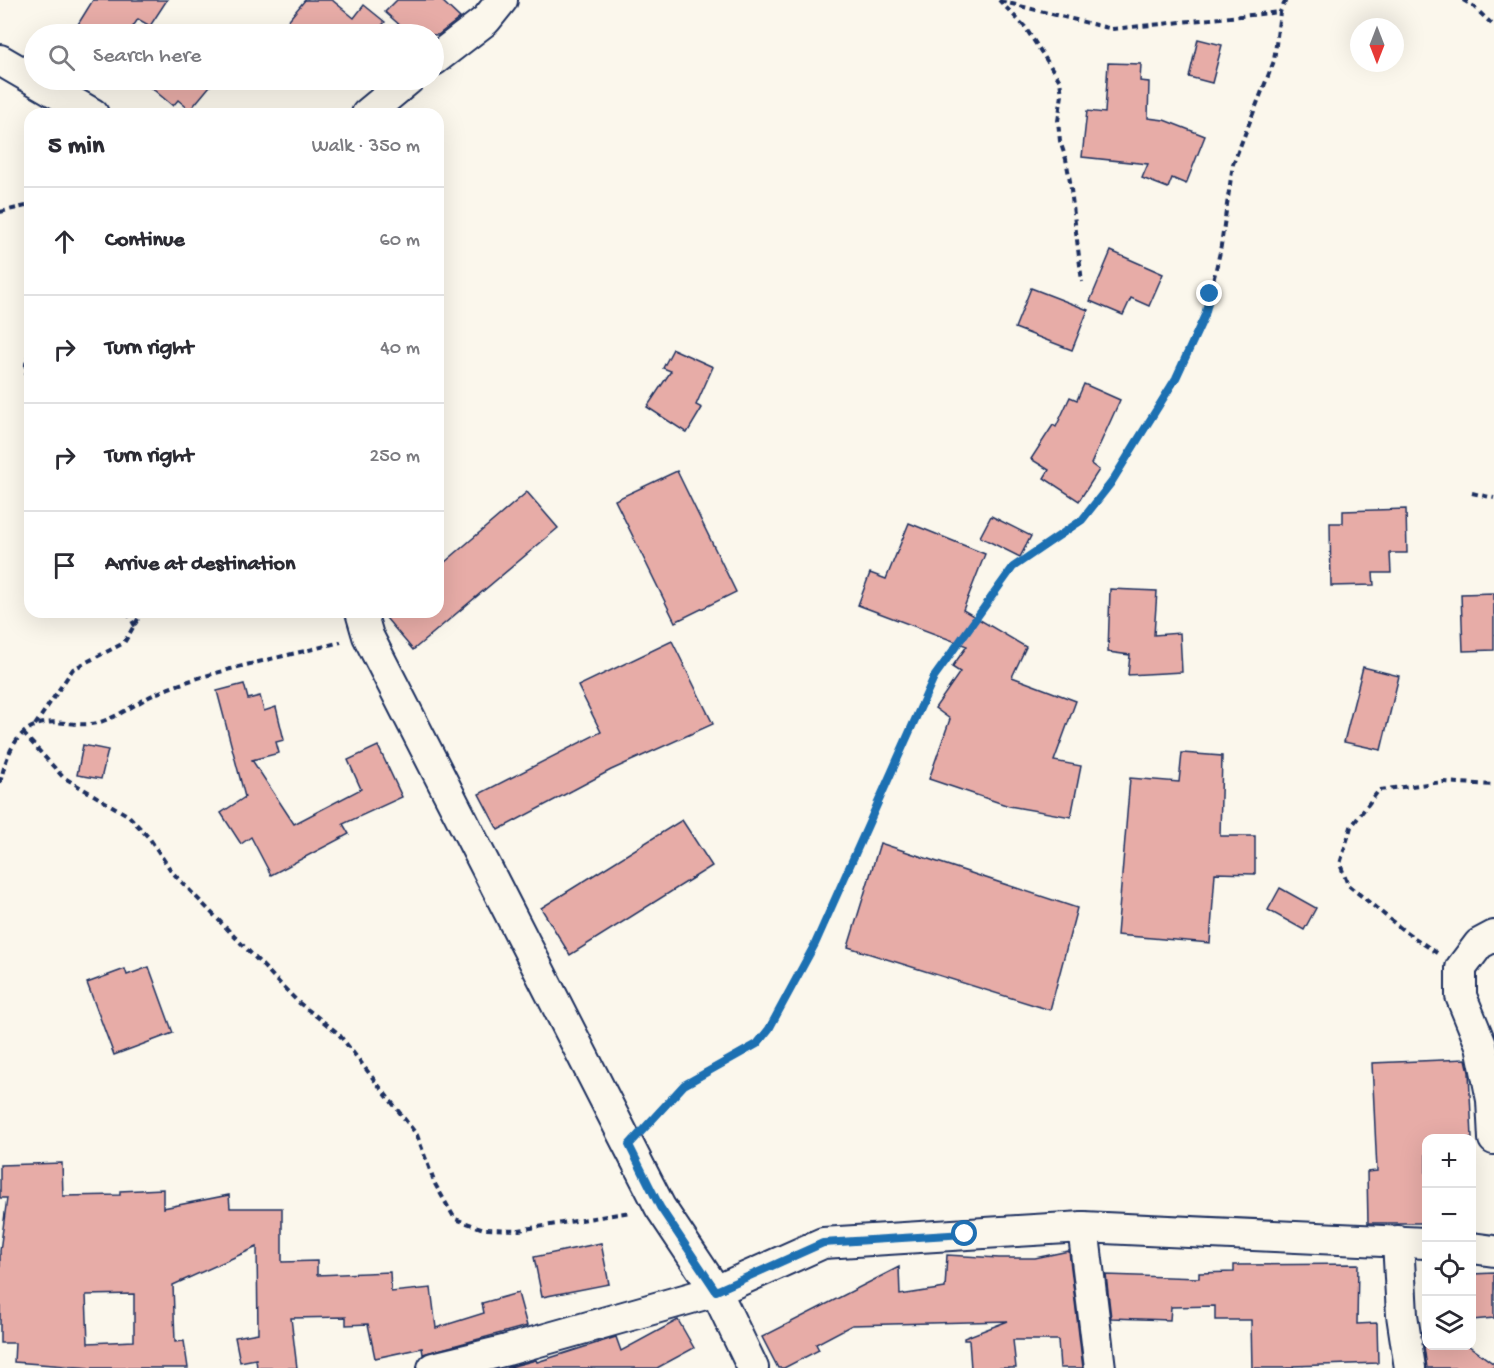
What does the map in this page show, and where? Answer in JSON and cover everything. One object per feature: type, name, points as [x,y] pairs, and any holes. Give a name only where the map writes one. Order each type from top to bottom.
[{"type":"street","points":[[444,52],[486,20],[502,0]]},
{"type":"street","points":[[0,60],[24,74]]},
{"type":"street","points":[[52,90],[83,108]]},
{"type":"street","points":[[374,108],[396,90]]},
{"type":"street","points":[[364,624],[660,1207],[716,1291],[753,1368]]},
{"type":"street","points":[[1494,936],[1479,944],[1461,968],[1461,996],[1481,1045],[1492,1100],[1494,1139]]},
{"type":"street","points":[[1083,1227],[1101,1368]]},
{"type":"street","points":[[433,1368],[507,1350],[716,1291],[823,1243],[1083,1227],[1412,1242],[1402,1314],[1410,1368]]},
{"type":"street","points":[[1476,1249],[1494,1251]]},
{"type":"path","points":[[999,0],[1112,29],[1280,12]]},
{"type":"path","points":[[999,0],[1025,27],[1060,81],[1062,95],[1058,121],[1060,141],[1070,181],[1082,282]]},
{"type":"path","points":[[629,1145],[684,1085],[757,1044],[769,1029],[815,944],[934,677],[1013,567],[1082,520],[1111,483],[1176,378],[1205,315],[1220,252],[1233,164],[1274,61],[1280,12],[1286,0]]},
{"type":"path","points":[[1463,0],[1473,6],[1494,26]]},
{"type":"path","points":[[0,212],[24,206]]},
{"type":"path","points":[[1472,492],[1494,498]]},
{"type":"path","points":[[130,618],[135,626]]},
{"type":"path","points":[[35,726],[73,669],[124,643],[139,618]]},
{"type":"path","points":[[0,783],[12,747],[23,733],[35,726],[52,722],[97,723],[189,681],[364,624]]},
{"type":"path","points":[[23,733],[63,777],[104,799],[129,816],[150,839],[172,872],[298,1002],[338,1033],[354,1057],[417,1135],[435,1184],[455,1219],[484,1229],[519,1230],[660,1207]]},
{"type":"path","points":[[1461,968],[1403,930],[1348,885],[1340,864],[1351,827],[1379,790],[1443,782],[1494,785]]},
{"type":"building","points":[[93,0],[167,0],[151,24],[138,19],[135,24],[78,24]]},
{"type":"building","points":[[305,0],[332,0],[354,18],[364,5],[385,22],[383,24],[285,24]]},
{"type":"building","points":[[397,0],[441,0],[460,18],[444,30],[444,24],[399,24],[385,12]]},
{"type":"building","points":[[1198,39],[1222,45],[1212,83],[1189,77]]},
{"type":"building","points":[[1108,63],[1141,64],[1140,81],[1149,82],[1148,118],[1164,120],[1205,136],[1186,184],[1172,178],[1168,188],[1142,178],[1148,164],[1082,157],[1087,111],[1105,113]]},
{"type":"building","points":[[154,90],[207,90],[192,108],[188,108],[178,100],[173,106]]},
{"type":"building","points":[[1111,251],[1163,274],[1149,306],[1131,298],[1123,315],[1090,301]]},
{"type":"building","points":[[1031,288],[1088,310],[1072,350],[1015,328]]},
{"type":"building","points":[[673,349],[713,367],[696,405],[702,408],[687,433],[647,407],[671,371],[663,368]]},
{"type":"building","points":[[1084,384],[1120,400],[1091,464],[1099,470],[1079,501],[1044,478],[1049,470],[1031,459],[1053,425],[1056,427],[1070,397],[1077,400]]},
{"type":"building","points":[[677,471],[736,592],[675,622],[615,500]]},
{"type":"building","points":[[527,492],[558,528],[413,650],[386,618],[444,618],[444,563]]},
{"type":"building","points":[[1406,509],[1407,553],[1390,553],[1391,573],[1373,573],[1374,585],[1331,586],[1330,523],[1343,523],[1343,511]]},
{"type":"building","points":[[991,516],[1031,536],[1020,557],[980,537]]},
{"type":"building","points":[[909,523],[985,554],[963,610],[1026,647],[1012,677],[1076,701],[1054,761],[1081,766],[1071,817],[1009,806],[929,779],[950,719],[935,708],[960,672],[952,667],[967,646],[858,605],[870,573],[886,579]]},
{"type":"building","points":[[1110,589],[1157,591],[1154,635],[1180,633],[1182,672],[1128,675],[1130,655],[1108,652]]},
{"type":"building","points":[[1494,593],[1494,650],[1463,651],[1461,594]]},
{"type":"building","points":[[672,641],[713,724],[611,770],[498,830],[479,794],[601,732],[578,686]]},
{"type":"building","points":[[1363,667],[1399,676],[1381,750],[1344,742]]},
{"type":"building","points":[[244,684],[248,699],[260,696],[264,711],[276,707],[284,740],[276,742],[279,753],[252,760],[294,824],[361,789],[348,760],[378,746],[402,797],[343,824],[349,834],[271,875],[251,837],[241,844],[221,813],[245,797],[217,691]]},
{"type":"building","points":[[83,745],[108,750],[101,779],[77,775]]},
{"type":"building","points":[[1182,753],[1222,756],[1220,836],[1255,836],[1255,874],[1215,873],[1210,943],[1117,935],[1130,778],[1179,782]]},
{"type":"building","points":[[682,820],[712,866],[570,955],[541,908]]},
{"type":"building","points":[[880,843],[1077,908],[1050,1010],[848,947]]},
{"type":"building","points":[[1280,888],[1316,908],[1304,930],[1268,910]]},
{"type":"building","points":[[149,967],[173,1033],[114,1055],[87,983],[125,969],[127,975]]},
{"type":"building","points":[[1466,1059],[1469,1072],[1472,1134],[1422,1134],[1422,1223],[1368,1223],[1367,1172],[1377,1171],[1372,1063]]},
{"type":"building","points":[[62,1163],[63,1196],[120,1195],[120,1191],[163,1189],[163,1208],[229,1195],[230,1208],[282,1208],[282,1262],[317,1261],[317,1275],[390,1272],[391,1292],[431,1288],[436,1328],[484,1313],[482,1303],[518,1293],[527,1326],[423,1354],[422,1348],[375,1358],[368,1324],[346,1325],[346,1317],[291,1318],[297,1368],[257,1368],[256,1359],[240,1362],[235,1337],[258,1333],[257,1247],[173,1285],[175,1342],[184,1341],[188,1368],[92,1368],[14,1362],[15,1343],[0,1343],[0,1251],[7,1198],[0,1198],[0,1165]],"holes":[[[134,1294],[134,1341],[88,1343],[86,1295]]]},
{"type":"building","points":[[601,1243],[609,1284],[542,1297],[534,1257]]},
{"type":"building","points":[[1069,1251],[1083,1368],[1060,1368],[1058,1340],[1013,1340],[1016,1368],[971,1368],[969,1340],[964,1340],[964,1338],[1008,1321],[852,1325],[816,1344],[819,1350],[784,1368],[778,1368],[762,1337],[899,1267],[900,1295],[945,1288],[947,1255],[1035,1258]]},
{"type":"building","points":[[1358,1264],[1357,1324],[1377,1323],[1378,1363],[1252,1368],[1251,1320],[1215,1320],[1215,1306],[1171,1307],[1170,1320],[1111,1318],[1106,1275],[1199,1278],[1199,1273],[1234,1272],[1234,1265]]},
{"type":"building","points":[[1494,1273],[1494,1318],[1476,1320],[1476,1274]]},
{"type":"building","points":[[678,1320],[694,1348],[657,1368],[506,1368],[536,1360],[537,1362],[616,1337],[621,1351]]},
{"type":"building","points":[[1425,1350],[1475,1350],[1494,1364],[1494,1368],[1427,1368]]},
{"type":"route","points":[[965,1234],[823,1243],[716,1291],[660,1207],[629,1145],[684,1085],[757,1044],[769,1029],[815,944],[934,677],[1013,567],[1082,520],[1111,483],[1176,378],[1205,315],[1210,294]]}]
